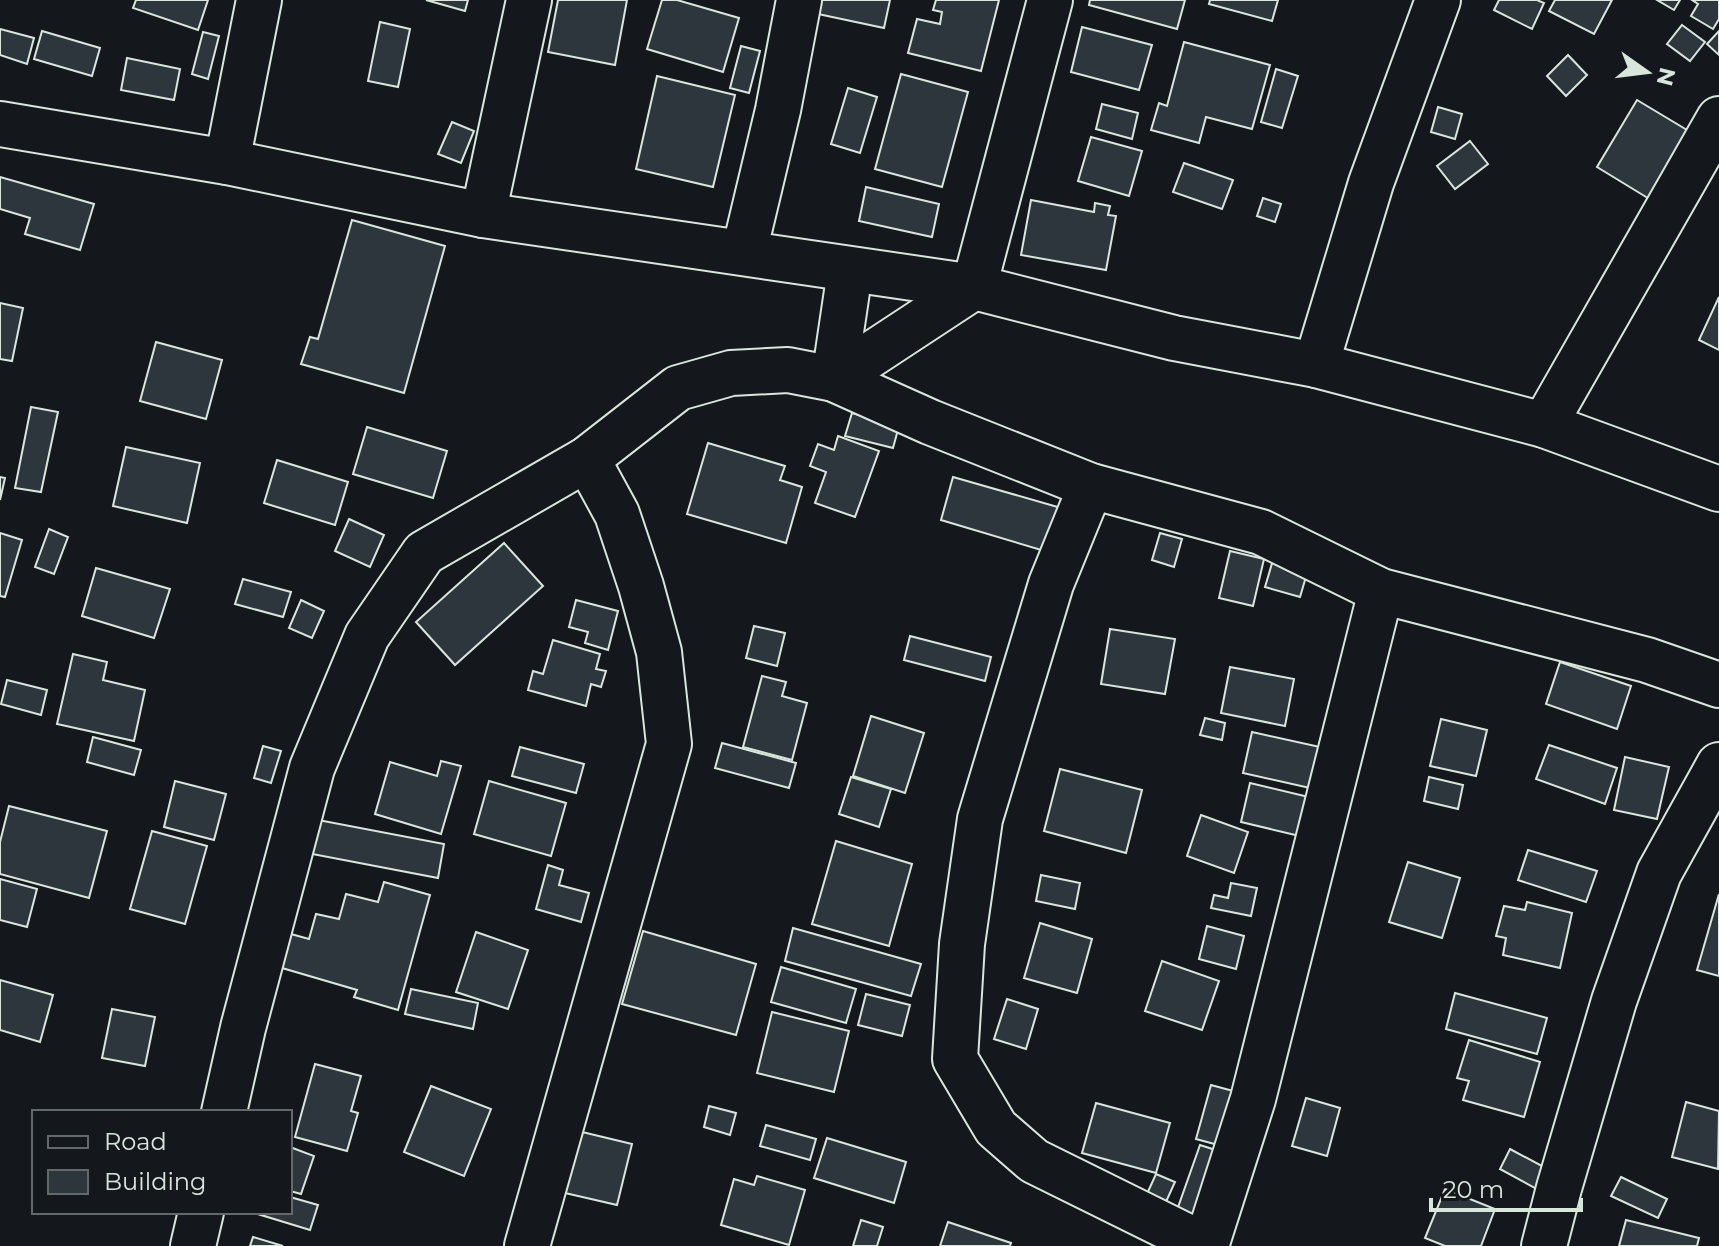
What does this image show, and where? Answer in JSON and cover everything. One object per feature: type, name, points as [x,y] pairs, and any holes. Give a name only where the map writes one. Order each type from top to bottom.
[{"type":"street","points":[[227,162],[259,0]]},
{"type":"street","points":[[483,215],[529,0]]},
{"type":"street","points":[[744,252],[778,110],[799,0]]},
{"type":"street","points":[[834,379],[974,287],[1050,0]]},
{"type":"street","points":[[1316,365],[1371,183],[1438,0]]},
{"type":"street","points":[[1544,425],[1719,119]]},
{"type":"street","points":[[0,124],[227,162],[483,215],[974,287],[1174,338],[1316,365],[1544,425],[1719,489]]},
{"type":"street","points":[[834,379],[850,271]]},
{"type":"street","points":[[224,1110],[312,768],[367,636],[424,553],[587,459],[678,388],[731,373],[788,370],[834,379],[930,422],[1091,486],[1261,532],[1381,591],[1647,660],[1719,685]]},
{"type":"street","points":[[527,1246],[669,744],[659,652],[652,625],[617,514],[587,459]]},
{"type":"street","points":[[1091,486],[1051,584],[980,819],[962,944],[955,1059],[996,1128],[1034,1161],[1206,1246],[1253,1099],[1381,591]]},
{"type":"street","points":[[1544,1246],[1614,1001],[1654,887],[1719,765]]},
{"type":"street","points":[[193,1246],[201,1214]]},
{"type":"building","points":[[136,0],[208,0],[198,30],[133,8]]},
{"type":"building","points":[[426,0],[468,0],[465,11]]},
{"type":"building","points":[[558,0],[627,0],[615,65],[548,52]]},
{"type":"building","points":[[662,0],[677,0],[739,18],[723,72],[647,49]]},
{"type":"building","points":[[821,0],[890,0],[884,28],[818,14]]},
{"type":"building","points":[[936,0],[999,0],[981,71],[908,53],[917,19],[940,24],[942,12],[933,10]]},
{"type":"building","points":[[1090,0],[1185,0],[1177,29],[1089,5]]},
{"type":"building","points":[[1210,0],[1278,0],[1272,21],[1209,4]]},
{"type":"building","points":[[1499,0],[1537,0],[1544,3],[1532,29],[1494,10]]},
{"type":"building","points":[[1555,0],[1612,0],[1594,34],[1549,11]]},
{"type":"building","points":[[1657,0],[1680,0],[1674,10]]},
{"type":"building","points":[[1692,0],[1719,0],[1719,19],[1713,29],[1691,16],[1698,4]]},
{"type":"building","points":[[380,22],[410,29],[398,87],[368,81]]},
{"type":"building","points":[[1682,25],[1705,42],[1690,61],[1667,44]]},
{"type":"building","points":[[1082,27],[1152,45],[1139,90],[1071,72]]},
{"type":"building","points":[[0,29],[34,38],[27,64],[0,55]]},
{"type":"building","points":[[42,31],[100,48],[92,76],[34,59]]},
{"type":"building","points":[[1719,31],[1719,55],[1707,44]]},
{"type":"building","points":[[203,32],[219,36],[208,79],[192,74]]},
{"type":"building","points":[[1184,42],[1270,65],[1252,129],[1206,117],[1199,143],[1151,130],[1159,103],[1167,106]]},
{"type":"building","points":[[741,46],[760,51],[749,93],[730,88]]},
{"type":"building","points":[[1568,55],[1587,75],[1566,96],[1547,76]]},
{"type":"building","points":[[127,58],[180,69],[174,100],[121,90]]},
{"type":"building","points":[[1276,69],[1298,76],[1282,128],[1261,122]]},
{"type":"building","points":[[901,74],[968,92],[942,187],[875,169]]},
{"type":"building","points":[[657,76],[735,95],[713,187],[636,169]]},
{"type":"building","points":[[848,88],[877,97],[860,153],[831,144]]},
{"type":"building","points":[[1637,100],[1692,133],[1651,200],[1597,167]]},
{"type":"building","points":[[1102,104],[1138,113],[1132,139],[1096,129]]},
{"type":"building","points":[[1438,107],[1462,114],[1455,139],[1431,132]]},
{"type":"building","points":[[452,122],[474,131],[461,163],[438,154]]},
{"type":"building","points":[[1091,137],[1142,151],[1129,196],[1078,181]]},
{"type":"building","points":[[1470,141],[1488,164],[1455,189],[1437,166]]},
{"type":"building","points":[[1184,163],[1233,180],[1222,209],[1173,192]]},
{"type":"building","points":[[0,177],[94,204],[80,250],[25,234],[30,218],[0,209]]},
{"type":"building","points":[[866,187],[939,204],[932,237],[859,221]]},
{"type":"building","points":[[1263,198],[1281,204],[1275,222],[1257,216]]},
{"type":"building","points":[[1031,200],[1094,212],[1095,203],[1110,206],[1108,215],[1116,216],[1106,270],[1021,255]]},
{"type":"building","points":[[352,220],[445,246],[404,393],[301,364],[310,337],[318,339]]},
{"type":"building","points":[[1719,297],[1719,350],[1699,340]]},
{"type":"building","points":[[0,303],[23,308],[12,361],[0,359]]},
{"type":"building","points":[[156,342],[222,360],[206,419],[140,401]]},
{"type":"building","points":[[31,407],[58,412],[41,492],[15,488]]},
{"type":"building","points":[[852,413],[899,426],[893,448],[845,436]]},
{"type":"building","points":[[367,427],[447,451],[433,498],[353,474]]},
{"type":"building","points":[[838,436],[879,451],[855,517],[815,503],[826,472],[810,466],[818,444],[834,450]]},
{"type":"building","points":[[708,443],[785,466],[780,480],[802,487],[786,543],[687,514]]},
{"type":"building","points":[[126,447],[200,463],[187,523],[113,506]]},
{"type":"building","points":[[277,460],[348,482],[335,525],[264,503]]},
{"type":"building","points":[[0,477],[5,478],[0,500]]},
{"type":"building","points":[[953,477],[1061,508],[1048,552],[941,520]]},
{"type":"building","points":[[349,519],[384,535],[370,567],[335,551]]},
{"type":"building","points":[[49,529],[68,537],[54,574],[35,567]]},
{"type":"building","points":[[0,533],[22,540],[5,597],[0,596]]},
{"type":"building","points":[[1160,533],[1182,539],[1174,567],[1152,560]]},
{"type":"building","points":[[504,543],[543,586],[455,665],[416,622]]},
{"type":"building","points":[[1230,551],[1264,559],[1253,606],[1219,598]]},
{"type":"building","points":[[1273,560],[1308,570],[1300,597],[1265,587]]},
{"type":"building","points":[[96,568],[170,589],[154,638],[82,616]]},
{"type":"building","points":[[243,579],[291,592],[283,617],[235,604]]},
{"type":"building","points":[[301,600],[324,611],[312,638],[289,628]]},
{"type":"building","points":[[576,600],[618,611],[608,650],[585,643],[588,632],[569,627]]},
{"type":"building","points":[[754,626],[785,633],[777,666],[746,658]]},
{"type":"building","points":[[1110,629],[1175,639],[1165,694],[1101,684]]},
{"type":"building","points":[[910,636],[991,657],[985,681],[904,660]]},
{"type":"building","points":[[553,640],[600,654],[596,669],[606,671],[601,687],[591,684],[586,706],[528,690],[533,671],[543,674]]},
{"type":"building","points":[[73,654],[107,662],[103,680],[145,690],[134,741],[57,724]]},
{"type":"building","points":[[1560,662],[1631,686],[1617,729],[1546,704]]},
{"type":"building","points":[[1230,667],[1294,679],[1285,726],[1221,713]]},
{"type":"building","points":[[762,676],[786,682],[782,696],[807,703],[792,760],[743,747]]},
{"type":"building","points":[[7,680],[47,690],[41,715],[1,704]]},
{"type":"building","points":[[871,716],[924,733],[905,793],[853,776]]},
{"type":"building","points":[[1205,718],[1225,723],[1222,740],[1200,735]]},
{"type":"building","points":[[1441,719],[1487,730],[1476,776],[1430,766]]},
{"type":"building","points":[[1252,732],[1329,749],[1319,790],[1243,773]]},
{"type":"building","points":[[93,737],[141,750],[134,775],[87,762]]},
{"type":"building","points":[[722,743],[796,763],[789,788],[715,768]]},
{"type":"building","points":[[1549,745],[1617,768],[1605,804],[1536,779]]},
{"type":"building","points":[[263,746],[281,751],[271,783],[254,778]]},
{"type":"building","points":[[520,747],[584,764],[576,793],[512,776]]},
{"type":"building","points":[[1625,757],[1669,767],[1657,819],[1614,810]]},
{"type":"building","points":[[441,761],[461,766],[441,834],[375,814],[390,762],[437,776]]},
{"type":"building","points":[[1060,769],[1142,790],[1126,853],[1044,831]]},
{"type":"building","points":[[851,777],[891,789],[879,827],[839,814]]},
{"type":"building","points":[[1429,777],[1463,785],[1458,809],[1424,801]]},
{"type":"building","points":[[175,781],[226,794],[214,840],[164,827]]},
{"type":"building","points":[[489,781],[566,803],[551,856],[474,834]]},
{"type":"building","points":[[1250,783],[1317,799],[1308,838],[1241,822]]},
{"type":"building","points":[[9,806],[107,831],[89,898],[0,874],[0,842]]},
{"type":"building","points":[[1201,815],[1248,832],[1234,873],[1187,856]]},
{"type":"building","points":[[313,819],[444,844],[438,878],[307,853]]},
{"type":"building","points":[[152,831],[207,846],[185,924],[130,909]]},
{"type":"building","points":[[836,841],[912,864],[889,946],[812,924]]},
{"type":"building","points":[[1528,850],[1597,871],[1586,902],[1518,880]]},
{"type":"building","points":[[1408,862],[1460,878],[1442,938],[1389,922]]},
{"type":"building","points":[[548,865],[563,870],[559,885],[589,893],[581,922],[536,909]]},
{"type":"building","points":[[1041,875],[1080,883],[1075,909],[1036,901]]},
{"type":"building","points":[[0,879],[37,889],[27,927],[0,920]]},
{"type":"building","points":[[384,882],[430,895],[398,1010],[354,997],[357,990],[282,968],[291,934],[309,939],[316,914],[339,919],[346,894],[378,902]]},
{"type":"building","points":[[1231,883],[1257,888],[1251,916],[1211,908],[1214,895],[1228,898]]},
{"type":"building","points":[[1719,894],[1719,976],[1697,970]]},
{"type":"building","points":[[1527,902],[1572,913],[1560,968],[1503,955],[1506,938],[1496,936],[1504,906],[1525,910]]},
{"type":"building","points":[[1040,923],[1092,939],[1077,993],[1024,978]]},
{"type":"building","points":[[1207,926],[1244,936],[1236,969],[1199,959]]},
{"type":"building","points":[[793,928],[921,964],[911,996],[785,961]]},
{"type":"building","points":[[643,931],[756,964],[736,1035],[622,1004]]},
{"type":"building","points":[[476,932],[528,950],[508,1009],[456,992]]},
{"type":"building","points":[[1162,961],[1219,981],[1202,1030],[1145,1011]]},
{"type":"building","points":[[781,967],[856,989],[846,1023],[771,1002]]},
{"type":"building","points":[[0,980],[53,995],[40,1042],[0,1030]]},
{"type":"building","points":[[411,989],[478,1003],[473,1029],[405,1014]]},
{"type":"building","points":[[1455,993],[1547,1018],[1537,1054],[1446,1029]]},
{"type":"building","points":[[866,994],[910,1005],[902,1036],[858,1025]]},
{"type":"building","points":[[1007,999],[1038,1009],[1026,1049],[994,1039]]},
{"type":"building","points":[[112,1009],[155,1017],[145,1066],[102,1058]]},
{"type":"building","points":[[772,1012],[849,1031],[834,1092],[757,1073]]},
{"type":"building","points":[[1469,1040],[1540,1062],[1524,1117],[1463,1100],[1469,1081],[1457,1078]]},
{"type":"building","points":[[315,1064],[361,1076],[351,1111],[358,1113],[347,1151],[295,1137]]},
{"type":"building","points":[[1211,1085],[1248,1095],[1233,1149],[1196,1139]]},
{"type":"building","points":[[431,1086],[491,1109],[464,1176],[404,1152]]},
{"type":"building","points":[[1306,1098],[1340,1108],[1327,1156],[1292,1146]]},
{"type":"building","points":[[1686,1102],[1719,1111],[1718,1169],[1672,1157]]},
{"type":"building","points":[[1096,1103],[1170,1123],[1156,1173],[1082,1153]]},
{"type":"building","points":[[709,1106],[736,1113],[730,1135],[704,1127]]},
{"type":"building","points":[[766,1125],[816,1139],[810,1160],[760,1146]]},
{"type":"building","points":[[578,1131],[632,1144],[617,1205],[565,1193]]},
{"type":"building","points":[[827,1138],[906,1162],[894,1203],[814,1178]]},
{"type":"building","points":[[1200,1145],[1231,1155],[1207,1224],[1176,1213]]},
{"type":"building","points":[[292,1148],[314,1156],[301,1194],[292,1192]]},
{"type":"building","points":[[1510,1149],[1555,1173],[1544,1193],[1500,1169]]},
{"type":"building","points":[[1156,1174],[1175,1182],[1165,1204],[1146,1196]]},
{"type":"building","points":[[757,1176],[805,1190],[789,1245],[721,1225],[734,1179],[754,1185]]},
{"type":"building","points":[[1621,1177],[1667,1199],[1658,1218],[1611,1196]]},
{"type":"building","points":[[1445,1189],[1495,1209],[1481,1246],[1445,1246],[1425,1238]]},
{"type":"building","points":[[292,1198],[318,1205],[310,1230],[258,1214],[292,1214]]},
{"type":"building","points":[[861,1220],[883,1227],[877,1246],[853,1246]]},
{"type":"building","points":[[1626,1220],[1699,1238],[1697,1246],[1619,1246]]},
{"type":"building","points":[[948,1222],[1011,1243],[1010,1246],[940,1246]]},
{"type":"building","points":[[253,1237],[283,1246],[250,1246]]}]
